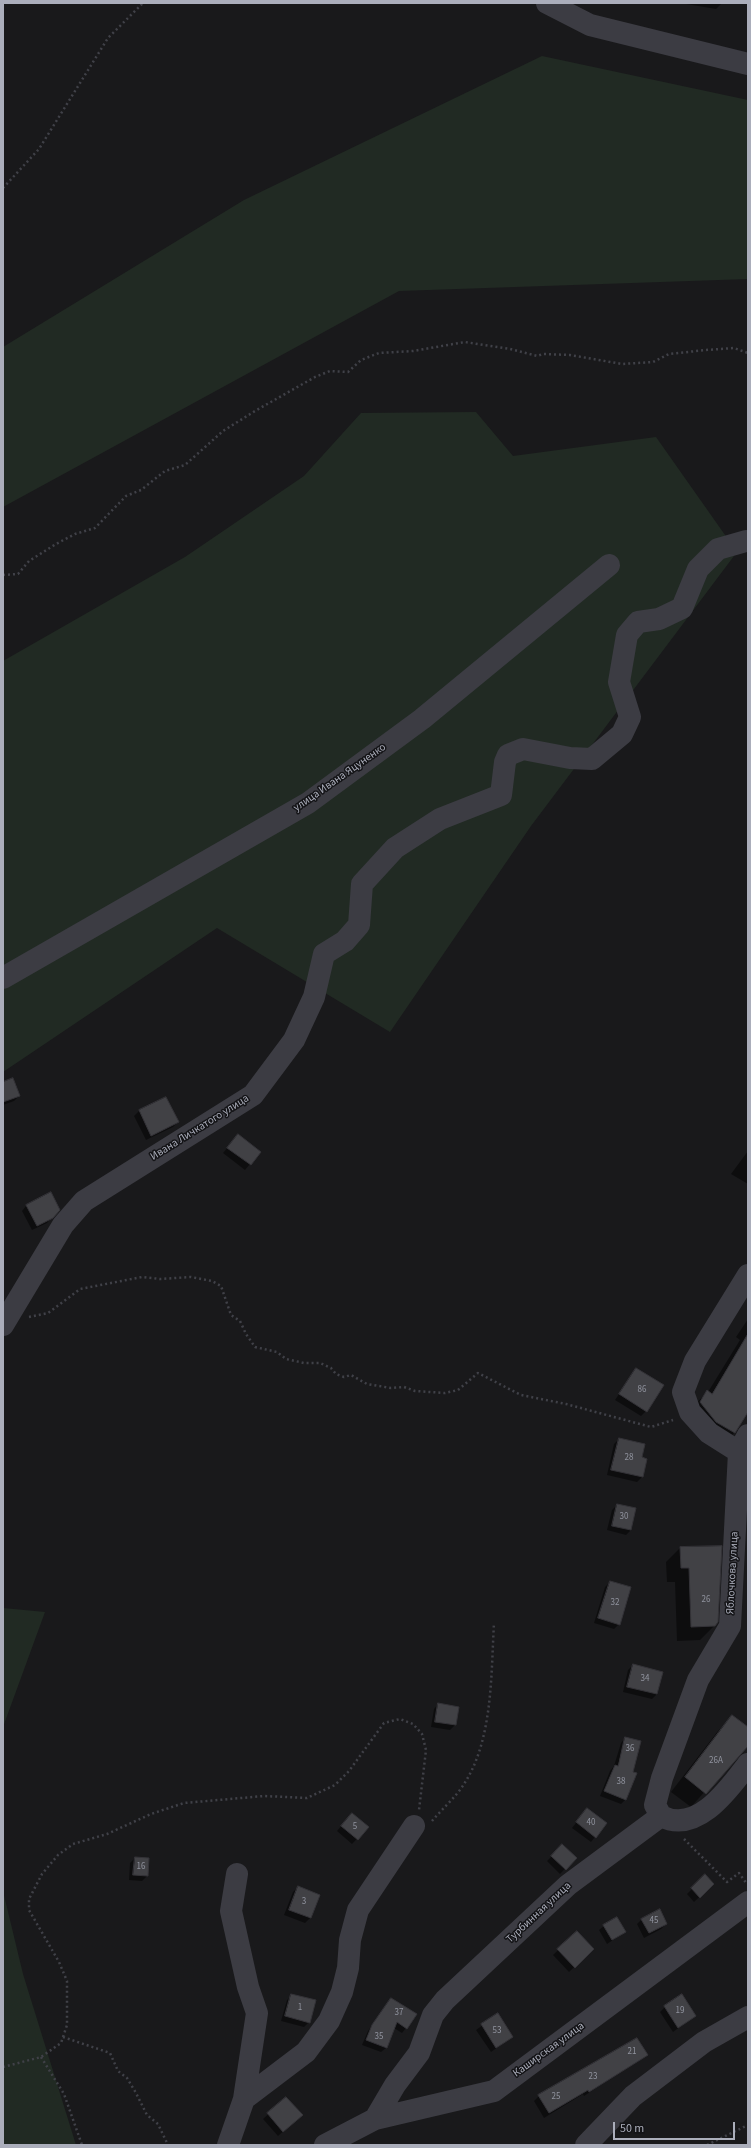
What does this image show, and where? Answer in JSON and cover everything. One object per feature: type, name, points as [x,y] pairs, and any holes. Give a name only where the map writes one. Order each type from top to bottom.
[{"type":"street","points":[[548,3],[590,25],[748,64]]},
{"type":"street","name":"Ивана Личкатого улица","points":[[5,1322],[63,1225],[84,1201],[253,1095],[294,1040],[314,997],[324,954],[346,941],[359,925],[362,884],[395,848],[440,819],[501,795],[505,762],[508,755],[524,749],[570,758],[592,759],[622,734],[630,717],[619,682],[627,635],[638,622],[659,619],[682,608],[698,569],[718,549],[746,541]]},
{"type":"street","name":"улица Ивана Яцуненко","points":[[3,978],[308,803],[422,719],[609,565]]},
{"type":"street","points":[[743,1443],[710,1433],[690,1412],[683,1392],[695,1361],[748,1275]]},
{"type":"street","name":"Яблочкова улица","points":[[661,1816],[656,1805],[665,1770],[698,1680],[714,1650],[730,1626],[743,1443]]},
{"type":"street","points":[[661,1816],[670,1821],[684,1820],[704,1813],[732,1785],[748,1764]]},
{"type":"street","name":"Турбинная улица","points":[[375,2119],[395,2085],[419,2053],[433,2015],[445,2000],[568,1884],[661,1816]]},
{"type":"street","points":[[244,2099],[306,2052],[329,2021],[342,1992],[348,1968],[350,1940],[358,1910],[414,1826]]},
{"type":"street","points":[[228,2145],[244,2099],[256,2013],[248,1987],[231,1911],[237,1874]]},
{"type":"street","name":"Каширская улица","points":[[325,2145],[375,2119],[494,2091],[748,1902]]},
{"type":"street","points":[[586,2145],[633,2096],[704,2042],[748,2017]]},
{"type":"path","points":[[3,188],[39,149],[108,38],[143,3]]},
{"type":"path","points":[[3,575],[18,574],[29,561],[56,544],[75,534],[96,528],[114,506],[126,496],[141,490],[165,471],[185,464],[223,431],[255,411],[315,377],[330,371],[348,372],[360,360],[379,353],[413,351],[465,342],[510,349],[537,356],[543,354],[570,355],[622,364],[653,362],[669,354],[706,350],[734,348],[748,353]]},
{"type":"path","points":[[5,1322],[48,1313],[80,1289],[142,1277],[160,1279],[191,1277],[212,1282],[221,1286],[231,1315],[240,1321],[246,1334],[255,1347],[277,1352],[286,1359],[304,1363],[320,1363],[331,1368],[336,1374],[344,1377],[351,1376],[367,1384],[391,1388],[404,1387],[415,1391],[445,1393],[458,1390],[478,1373],[521,1395],[566,1404],[651,1427],[690,1412]]},
{"type":"path","points":[[3,2067],[41,2057],[61,2043],[67,2025],[67,1981],[59,1962],[29,1910],[29,1899],[42,1874],[58,1855],[73,1844],[107,1834],[151,1814],[184,1803],[264,1796],[307,1798],[335,1785],[350,1771],[384,1724],[400,1719],[413,1724],[422,1734],[426,1750],[425,1769],[418,1814],[414,1821],[414,1826],[419,1829],[430,1823],[464,1784],[478,1755],[489,1704],[494,1623]]},
{"type":"path","points":[[683,1838],[728,1882],[739,1873],[748,1885]]},
{"type":"path","points":[[63,2037],[110,2053],[118,2071],[127,2078],[147,2115],[158,2124],[168,2145]]},
{"type":"path","points":[[41,2057],[64,2094],[82,2145]]},
{"type":"path","points":[[707,2145],[748,2125]]},
{"type":"shaded area","points":[[542,56],[748,100],[748,279],[399,291],[3,507],[3,347],[244,200]]},
{"type":"shaded area","points":[[476,412],[513,456],[656,437],[737,552],[531,826],[390,1032],[217,928],[3,1072],[3,661],[185,557],[304,476],[361,413]]},
{"type":"shaded area","points":[[3,1608],[45,1612],[3,1727]]},
{"type":"shaded area","points":[[3,1891],[23,1974],[76,2145],[3,2145]]},
{"type":"building","points":[[13,1078],[20,1096],[3,1102],[3,1082]]},
{"type":"building","points":[[166,1097],[179,1122],[151,1136],[139,1110]]},
{"type":"building","points":[[238,1134],[261,1152],[251,1165],[227,1148]]},
{"type":"building","points":[[51,1192],[60,1210],[53,1218],[37,1226],[26,1205]]},
{"type":"building","points":[[748,1334],[748,1412],[735,1433],[716,1422],[700,1402],[707,1390],[712,1394]]},
{"type":"building","points":[[636,1368],[664,1385],[647,1412],[619,1394]]},
{"type":"building","points":[[619,1438],[645,1444],[642,1457],[647,1459],[643,1477],[611,1470]]},
{"type":"building","points":[[617,1504],[636,1508],[631,1530],[612,1526]]},
{"type":"building","points":[[722,1546],[718,1622],[715,1626],[691,1627],[689,1568],[681,1568],[680,1547]]},
{"type":"building","points":[[610,1581],[631,1587],[620,1625],[598,1618]]},
{"type":"building","points":[[633,1664],[663,1672],[657,1694],[627,1687]]},
{"type":"building","points":[[438,1703],[459,1707],[456,1725],[435,1722]]},
{"type":"building","points":[[732,1715],[748,1727],[748,1746],[706,1794],[685,1777]]},
{"type":"building","points":[[625,1737],[641,1741],[633,1772],[637,1773],[626,1800],[604,1791],[615,1765],[618,1766]]},
{"type":"building","points":[[587,1808],[607,1823],[596,1838],[576,1822]]},
{"type":"building","points":[[352,1813],[369,1827],[358,1840],[341,1826]]},
{"type":"building","points":[[562,1844],[577,1858],[566,1870],[551,1856]]},
{"type":"building","points":[[135,1857],[149,1858],[148,1876],[133,1875]]},
{"type":"building","points":[[705,1874],[714,1884],[700,1898],[691,1888]]},
{"type":"building","points":[[298,1886],[320,1895],[311,1918],[289,1910]]},
{"type":"building","points":[[660,1909],[667,1924],[649,1933],[641,1919]]},
{"type":"building","points":[[617,1917],[626,1932],[612,1940],[603,1925]]},
{"type":"building","points":[[577,1931],[594,1949],[575,1968],[557,1949]]},
{"type":"building","points":[[291,1994],[316,2000],[310,2023],[285,2016]]},
{"type":"building","points":[[682,1994],[696,2016],[678,2028],[664,2006]]},
{"type":"building","points":[[391,1998],[417,2014],[407,2029],[397,2022],[387,2048],[366,2040],[372,2025]]},
{"type":"building","points":[[498,2013],[513,2037],[496,2048],[481,2024]]},
{"type":"building","points":[[637,2038],[648,2055],[589,2092],[588,2090],[549,2113],[538,2095]]},
{"type":"building","points":[[286,2097],[303,2115],[283,2132],[267,2113]]}]
